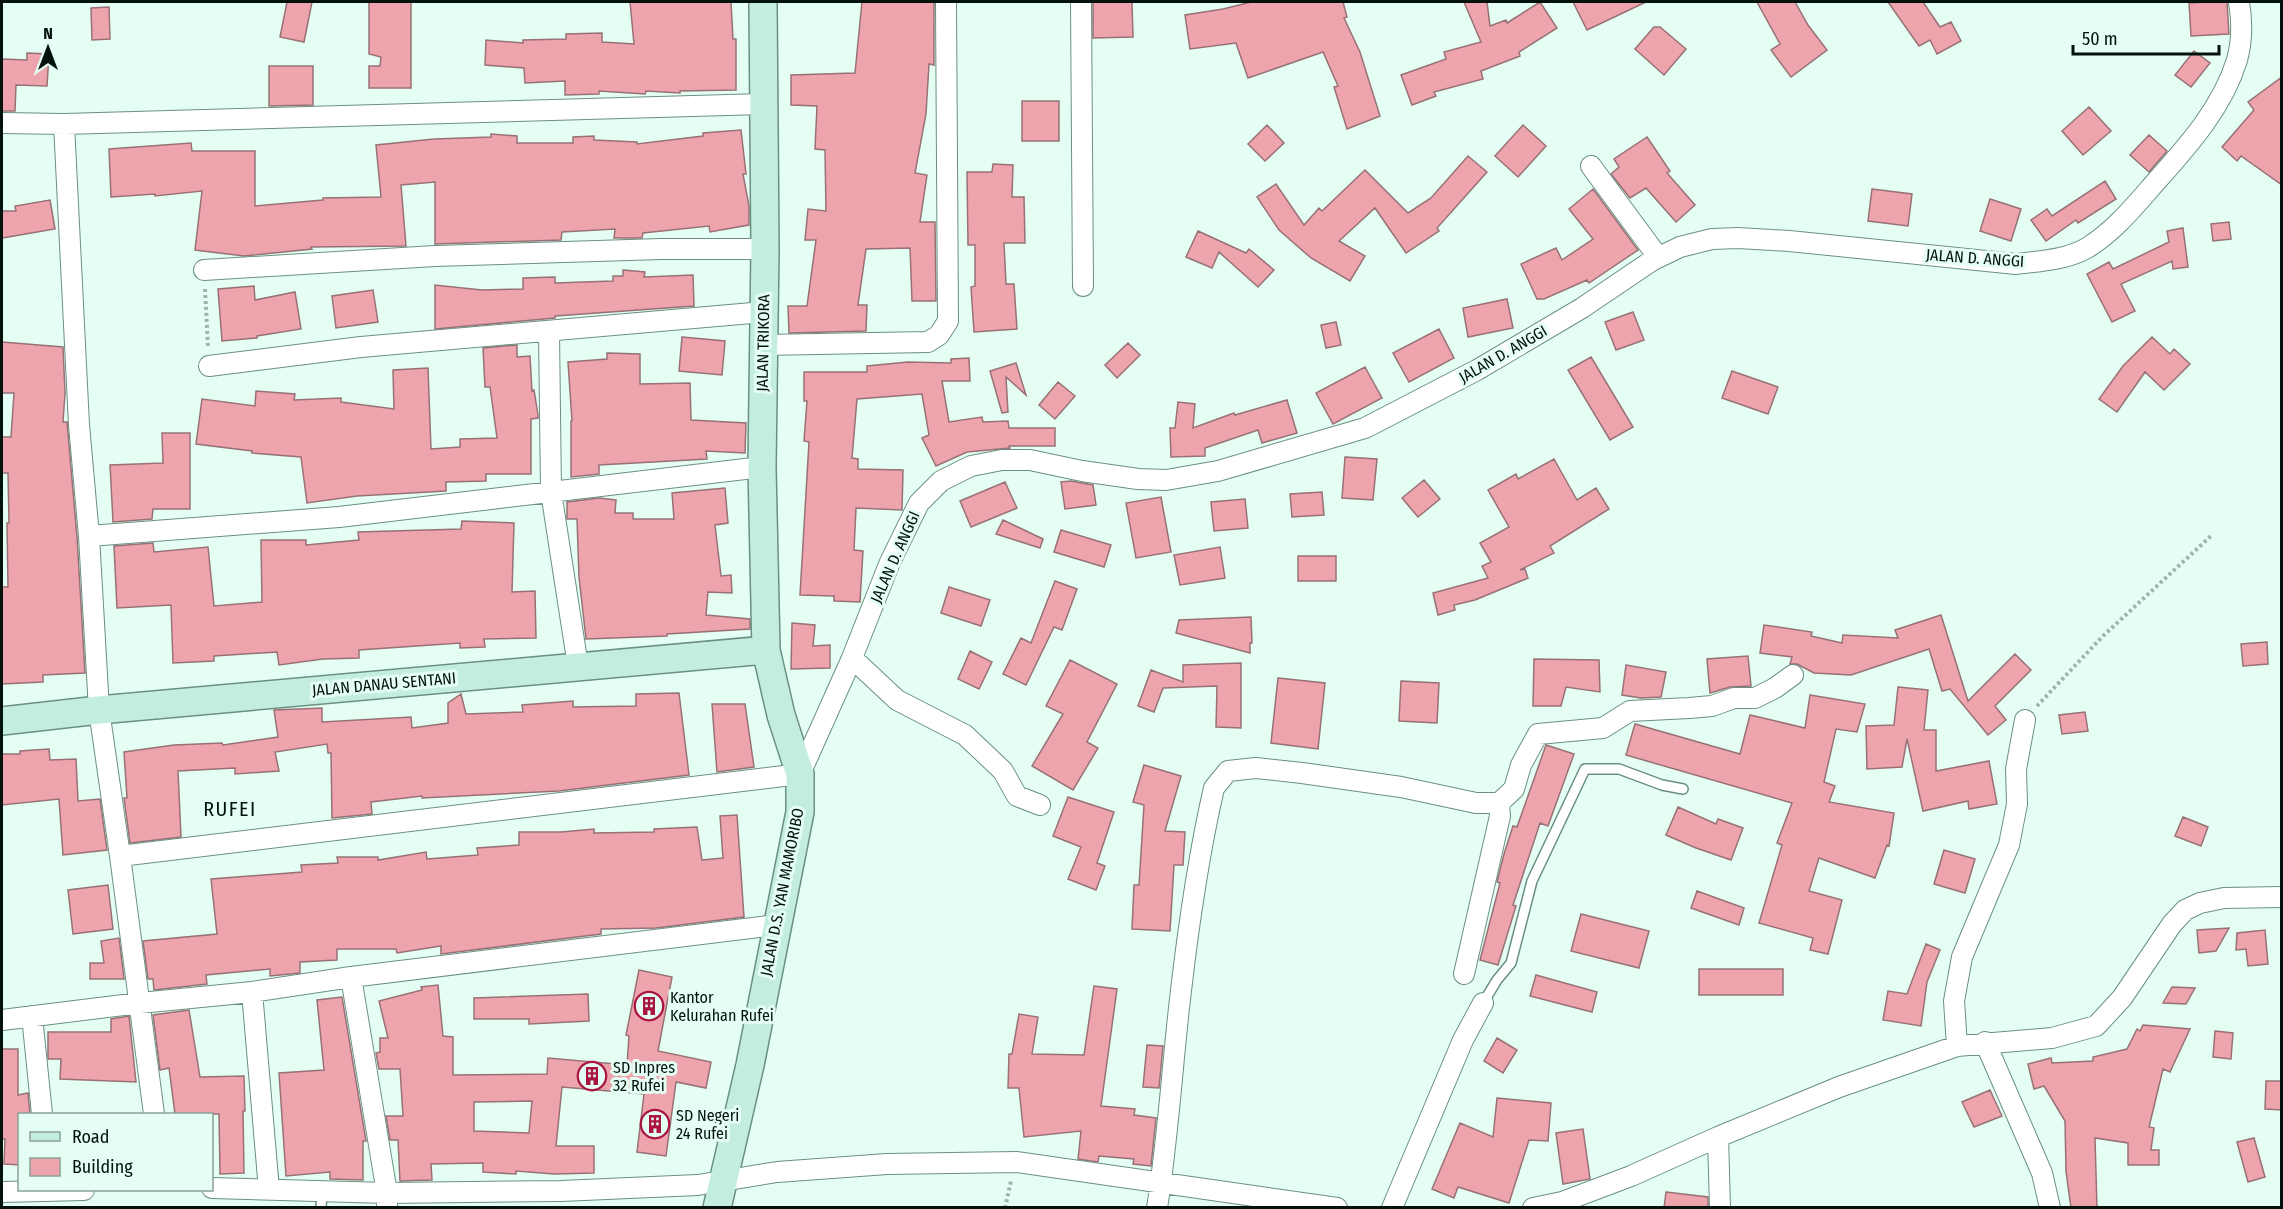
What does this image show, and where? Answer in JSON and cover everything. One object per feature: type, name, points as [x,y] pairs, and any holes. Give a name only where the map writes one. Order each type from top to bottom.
[{"type":"street","name":"JALAN TRIKORA","points":[[763,2],[765,249],[762,467],[766,650],[773,683]]},
{"type":"street","points":[[762,345],[927,342],[939,336],[948,321],[946,2]]},
{"type":"street","points":[[1081,2],[1083,286]]},
{"type":"street","name":"JALAN D. ANGGI","points":[[800,774],[852,658],[890,562],[920,503],[941,481],[971,466],[1002,460],[1030,460],[1093,473],[1166,480],[1218,471],[1365,428],[1477,370],[1582,308],[1658,258],[1680,247],[1701,242],[1738,238],[1884,249],[2016,264],[2052,260],[2086,249],[2113,229],[2148,191],[2194,138],[2222,96],[2237,59],[2242,19],[2239,2]]},
{"type":"street","points":[[2,123],[64,124],[763,104]]},
{"type":"street","points":[[64,124],[79,425],[89,536],[99,710],[140,1002],[153,1113]]},
{"type":"street","points":[[1591,166],[1658,258]]},
{"type":"street","points":[[204,270],[435,256],[661,249],[765,249]]},
{"type":"street","points":[[209,366],[361,347],[764,312]]},
{"type":"street","points":[[549,332],[551,492],[578,666]]},
{"type":"street","points":[[89,536],[339,518],[762,467]]},
{"type":"street","name":"JALAN DANAU SENTANI","points":[[2,721],[99,710],[766,650]]},
{"type":"street","points":[[852,658],[897,699],[965,735],[1003,771],[1017,796],[1040,806]]},
{"type":"street","points":[[1157,1208],[1170,1116],[1180,1000],[1190,923],[1214,788],[1228,771],[1256,768],[1302,773],[1401,788],[1476,803],[1499,803],[1514,789],[1521,765],[1538,734],[1602,728],[1630,711],[1712,706],[1734,698],[1755,698],[1794,675]]},
{"type":"street","name":"JALAN D.S. YAN MAMORIBO","points":[[717,1208],[750,1065],[776,924],[800,812],[800,774],[773,683]]},
{"type":"street","points":[[1957,1046],[1954,1001],[1962,957],[2009,845],[2017,804],[2016,769],[2025,720]]},
{"type":"street","points":[[120,856],[800,774]]},
{"type":"street","points":[[1464,974],[1500,816],[1499,803]]},
{"type":"street","points":[[1534,1207],[1562,1202],[1631,1176],[1839,1087],[1957,1046],[2052,1038],[2096,1026],[2122,998],[2172,924],[2185,910],[2200,903],[2224,898],[2282,897]]},
{"type":"street","points":[[2,1020],[140,1002],[252,992],[351,977],[776,924]]},
{"type":"street","points":[[351,977],[387,1200]]},
{"type":"street","points":[[252,992],[269,1190]]},
{"type":"street","points":[[1392,1208],[1463,1040],[1483,1004]]},
{"type":"street","points":[[32,1016],[42,1113]]},
{"type":"street","points":[[1985,1042],[2042,1173],[2050,1208]]},
{"type":"street","points":[[1718,1137],[1720,1208]]},
{"type":"street","points":[[213,1188],[269,1190],[321,1200],[560,1202],[777,1172],[887,1164],[1016,1162],[1337,1208]]},
{"type":"street","points":[[2,1192],[27,1191]]},
{"type":"lane","points":[[1483,1004],[1497,980],[1511,963],[1532,881],[1585,768],[1619,768],[1662,785],[1683,789]]},
{"type":"path","points":[[204,270],[209,366]]},
{"type":"path","points":[[2025,720],[2103,636],[2212,535]]},
{"type":"path","points":[[1005,1208],[1016,1162]]},
{"type":"building","points":[[287,2],[312,2],[304,42],[280,37]]},
{"type":"building","points":[[369,2],[411,2],[411,88],[369,88],[369,66],[380,66],[381,57],[369,54]]},
{"type":"building","points":[[630,2],[731,2],[733,39],[736,39],[736,90],[680,91],[680,93],[646,91],[645,94],[599,91],[599,94],[565,95],[565,81],[525,83],[524,68],[485,65],[486,40],[523,43],[523,40],[566,39],[566,34],[602,33],[602,42],[634,44]]},
{"type":"building","points":[[862,2],[934,2],[934,65],[929,64],[926,114],[915,173],[927,175],[920,222],[935,222],[936,301],[912,301],[910,248],[866,249],[858,305],[867,305],[866,331],[789,333],[788,306],[807,306],[816,240],[805,240],[808,209],[826,211],[825,150],[815,149],[817,106],[791,105],[791,75],[855,73]]},
{"type":"building","points":[[1093,2],[1132,2],[1133,37],[1093,38]]},
{"type":"building","points":[[1251,2],[1343,2],[1347,17],[1344,18],[1360,52],[1380,116],[1347,129],[1334,87],[1338,86],[1323,52],[1248,78],[1236,43],[1190,49],[1185,15]]},
{"type":"building","points":[[1464,2],[1487,2],[1490,26],[1506,20],[1507,23],[1540,2],[1557,28],[1519,52],[1520,56],[1481,71],[1483,79],[1434,92],[1436,96],[1412,105],[1401,75],[1446,59],[1444,52],[1481,42]]},
{"type":"building","points":[[1573,2],[1646,2],[1587,30]]},
{"type":"building","points":[[1757,2],[1795,2],[1808,25],[1827,50],[1791,77],[1771,50],[1780,44]]},
{"type":"building","points":[[1888,2],[1923,2],[1940,27],[1951,22],[1961,41],[1937,54],[1930,40],[1919,46]]},
{"type":"building","points":[[2227,2],[2229,34],[2191,36],[2189,3]]},
{"type":"building","points":[[109,7],[110,39],[92,40],[91,8]]},
{"type":"building","points":[[1654,27],[1660,27],[1686,49],[1664,75],[1635,49]]},
{"type":"building","points":[[2194,51],[2210,63],[2191,87],[2175,75]]},
{"type":"building","points":[[27,53],[49,54],[47,86],[16,85],[15,111],[2,111],[2,59],[27,60]]},
{"type":"building","points":[[269,66],[313,66],[313,105],[269,106]]},
{"type":"building","points":[[2282,77],[2282,185],[2241,156],[2237,161],[2222,147],[2254,110],[2248,102]]},
{"type":"building","points":[[1022,101],[1059,101],[1059,141],[1022,141]]},
{"type":"building","points":[[2089,107],[2111,131],[2083,155],[2062,131]]},
{"type":"building","points":[[1267,125],[1284,143],[1265,161],[1248,144]]},
{"type":"building","points":[[1523,125],[1546,146],[1518,177],[1495,156]]},
{"type":"building","points":[[741,130],[749,225],[710,232],[709,226],[643,233],[642,238],[614,238],[615,229],[562,232],[561,240],[435,244],[435,182],[401,185],[406,246],[311,247],[312,249],[244,256],[195,250],[202,191],[155,196],[155,194],[111,197],[109,149],[191,143],[192,151],[255,151],[255,206],[323,200],[323,198],[381,197],[376,145],[434,139],[491,137],[491,134],[517,136],[517,143],[573,143],[573,137],[594,136],[594,140],[637,142],[637,144],[703,136],[703,133]]},
{"type":"building","points":[[2149,135],[2167,151],[2149,172],[2130,155]]},
{"type":"building","points":[[1647,137],[1670,171],[1667,173],[1695,205],[1676,222],[1646,188],[1630,198],[1611,174],[1619,167],[1614,159]]},
{"type":"building","points":[[1468,156],[1487,172],[1437,228],[1439,231],[1406,253],[1375,208],[1339,241],[1365,256],[1350,281],[1311,258],[1279,230],[1257,197],[1276,184],[1304,225],[1319,208],[1322,211],[1365,170],[1408,213],[1431,198]]},
{"type":"building","points":[[993,164],[1013,165],[1012,197],[1024,197],[1025,243],[1004,243],[1006,284],[1014,284],[1017,329],[974,332],[971,287],[975,286],[975,245],[968,245],[967,172],[992,172]]},
{"type":"building","points":[[2105,181],[2116,199],[2078,223],[2076,220],[2046,241],[2031,220],[2047,209],[2052,216]]},
{"type":"building","points":[[1593,189],[1638,250],[1589,283],[1587,280],[1544,299],[1537,299],[1521,264],[1556,248],[1562,260],[1593,239],[1569,209]]},
{"type":"building","points":[[1872,189],[1912,194],[1908,226],[1868,221]]},
{"type":"building","points":[[1990,199],[2021,209],[2011,241],[1980,231]]},
{"type":"building","points":[[50,200],[55,229],[2,238],[2,211],[16,211],[15,206]]},
{"type":"building","points":[[2229,222],[2231,239],[2213,241],[2211,224]]},
{"type":"building","points":[[2183,228],[2188,267],[2173,269],[2172,261],[2121,284],[2135,311],[2112,322],[2087,274],[2109,262],[2113,269],[2169,242],[2167,231]]},
{"type":"building","points":[[1198,231],[1246,253],[1249,249],[1274,270],[1258,287],[1219,252],[1212,268],[1186,257]]},
{"type":"building","points":[[623,270],[645,272],[644,277],[693,275],[694,306],[555,316],[555,318],[435,329],[435,285],[482,290],[523,289],[523,278],[555,277],[555,283],[613,281],[613,276],[623,276]]},
{"type":"building","points":[[254,286],[255,300],[295,292],[301,329],[257,336],[257,338],[222,341],[218,289]]},
{"type":"building","points":[[373,290],[378,322],[336,328],[332,296]]},
{"type":"building","points":[[1507,299],[1513,328],[1468,337],[1463,308]]},
{"type":"building","points":[[1633,312],[1644,340],[1616,350],[1605,322]]},
{"type":"building","points":[[1336,322],[1341,345],[1326,348],[1321,325]]},
{"type":"building","points":[[1439,329],[1454,358],[1409,382],[1393,353]]},
{"type":"building","points":[[682,337],[725,341],[722,375],[679,371]]},
{"type":"building","points":[[2152,337],[2170,354],[2174,349],[2190,364],[2164,390],[2145,372],[2117,412],[2099,399],[2123,366]]},
{"type":"building","points":[[2,342],[63,347],[65,393],[63,422],[67,422],[85,673],[43,675],[43,682],[2,684],[2,587],[8,587],[7,523],[9,523],[8,473],[2,473],[2,437],[11,437],[14,393],[2,393]]},
{"type":"building","points":[[1128,343],[1140,355],[1117,378],[1105,365]]},
{"type":"building","points":[[517,345],[517,357],[530,356],[532,391],[534,390],[538,415],[538,418],[531,419],[531,474],[486,474],[486,481],[446,482],[446,491],[357,496],[307,503],[301,457],[252,453],[252,451],[196,444],[202,399],[255,406],[256,391],[295,394],[294,400],[341,398],[341,402],[394,409],[393,370],[428,368],[431,449],[460,447],[460,439],[497,438],[490,387],[485,387],[483,348]]},
{"type":"building","points":[[607,353],[640,354],[640,384],[690,383],[691,420],[746,423],[745,453],[706,451],[707,459],[599,465],[599,474],[571,477],[572,421],[568,362],[607,359]]},
{"type":"building","points":[[1591,357],[1633,427],[1610,440],[1568,370]]},
{"type":"building","points":[[969,358],[970,381],[942,381],[949,422],[982,417],[983,422],[1008,421],[1009,428],[1055,428],[1055,446],[1009,446],[1010,448],[967,452],[936,466],[922,438],[929,435],[922,394],[857,399],[852,458],[858,459],[858,469],[903,470],[902,510],[856,508],[854,550],[863,551],[860,602],[834,601],[834,596],[800,595],[809,442],[804,441],[807,401],[804,401],[804,372],[867,372],[867,366],[908,362],[951,363],[951,359]]},
{"type":"building","points":[[1016,363],[1026,395],[1006,377],[1008,412],[1002,413],[990,371]]},
{"type":"building","points":[[1365,367],[1382,398],[1333,424],[1316,393]]},
{"type":"building","points":[[1732,371],[1778,387],[1768,414],[1722,398]]},
{"type":"building","points":[[1058,382],[1075,396],[1055,419],[1039,405]]},
{"type":"building","points":[[1287,400],[1297,433],[1262,443],[1258,430],[1205,448],[1205,456],[1171,457],[1170,428],[1175,428],[1178,402],[1195,404],[1193,428],[1234,413],[1235,415]]},
{"type":"building","points":[[162,433],[190,433],[190,509],[153,509],[152,519],[113,522],[110,465],[163,463]]},
{"type":"building","points":[[1345,457],[1377,459],[1373,500],[1342,498]]},
{"type":"building","points":[[1554,459],[1577,500],[1596,488],[1609,509],[1550,546],[1554,553],[1520,570],[1525,569],[1528,578],[1475,600],[1454,605],[1455,610],[1438,615],[1433,593],[1488,578],[1482,566],[1491,562],[1480,543],[1509,527],[1488,490],[1516,474],[1518,479]]},
{"type":"building","points":[[1424,480],[1440,499],[1418,517],[1402,498]]},
{"type":"building","points":[[1071,481],[1093,485],[1096,505],[1065,509],[1061,482]]},
{"type":"building","points":[[1005,482],[1017,508],[971,527],[960,501]]},
{"type":"building","points":[[725,488],[728,523],[715,525],[721,576],[731,575],[732,593],[708,592],[706,615],[750,619],[750,629],[667,634],[667,636],[586,639],[579,577],[577,519],[567,519],[567,502],[599,498],[616,500],[615,513],[633,513],[633,519],[674,519],[672,493]]},
{"type":"building","points":[[1322,492],[1324,515],[1292,517],[1290,494]]},
{"type":"building","points":[[1161,497],[1171,552],[1136,558],[1126,503]]},
{"type":"building","points":[[1245,499],[1248,528],[1214,531],[1211,502]]},
{"type":"building","points":[[1003,520],[1043,539],[1040,548],[996,534]]},
{"type":"building","points":[[462,521],[514,523],[512,592],[535,591],[536,638],[484,639],[485,647],[460,648],[460,643],[359,650],[359,658],[323,659],[279,665],[277,652],[214,656],[214,661],[173,663],[171,605],[117,608],[114,546],[153,543],[154,552],[208,547],[214,606],[262,602],[261,540],[306,540],[306,545],[359,540],[358,532],[461,529]]},
{"type":"building","points":[[1061,530],[1111,545],[1104,567],[1054,552]]},
{"type":"building","points":[[1220,547],[1225,578],[1180,585],[1174,555]]},
{"type":"building","points":[[1298,556],[1336,556],[1336,581],[1298,581]]},
{"type":"building","points":[[1055,581],[1077,589],[1062,630],[1054,627],[1026,685],[1003,674],[1021,638],[1031,643]]},
{"type":"building","points":[[949,587],[990,600],[981,626],[941,613]]},
{"type":"building","points":[[1941,615],[1968,701],[2015,654],[2031,670],[1995,706],[2006,720],[1988,735],[1950,689],[1942,691],[1929,649],[1851,675],[1814,673],[1797,664],[1790,664],[1792,657],[1760,653],[1764,625],[1812,632],[1811,636],[1842,643],[1843,635],[1898,638],[1895,630]]},
{"type":"building","points":[[1251,617],[1250,653],[1176,633],[1179,620]]},
{"type":"building","points":[[792,623],[815,625],[813,646],[830,645],[830,668],[791,669]]},
{"type":"building","points":[[2267,642],[2268,664],[2243,666],[2241,644]]},
{"type":"building","points":[[970,651],[992,662],[979,689],[958,679]]},
{"type":"building","points":[[1748,656],[1751,686],[1730,687],[1710,693],[1707,659]]},
{"type":"building","points":[[1534,659],[1599,660],[1600,692],[1566,687],[1561,706],[1533,706]]},
{"type":"building","points":[[1070,660],[1117,684],[1087,742],[1098,748],[1073,790],[1032,766],[1063,714],[1046,706]]},
{"type":"building","points":[[1241,663],[1241,728],[1216,727],[1217,686],[1163,688],[1154,712],[1138,706],[1151,670],[1183,682],[1183,665]]},
{"type":"building","points":[[1626,665],[1666,672],[1661,697],[1641,698],[1622,695]]},
{"type":"building","points":[[1278,678],[1325,683],[1318,749],[1271,743]]},
{"type":"building","points":[[1401,681],[1439,683],[1437,723],[1399,721]]},
{"type":"building","points":[[1898,687],[1928,690],[1924,730],[1936,730],[1936,771],[1989,761],[1997,804],[1969,809],[1968,801],[1923,811],[1907,739],[1902,767],[1867,769],[1866,726],[1894,725]]},
{"type":"building","points":[[679,693],[689,775],[559,791],[422,798],[422,796],[371,802],[372,814],[332,818],[331,753],[328,753],[327,744],[275,752],[279,771],[235,774],[235,768],[178,771],[181,837],[130,843],[124,798],[127,798],[124,752],[174,745],[222,743],[223,745],[278,737],[274,710],[322,708],[322,722],[411,717],[412,728],[448,723],[448,703],[461,694],[466,714],[523,712],[522,705],[573,701],[573,707],[636,706],[636,694]]},
{"type":"building","points":[[1810,695],[1865,704],[1857,732],[1836,729],[1824,782],[1835,786],[1829,802],[1894,813],[1889,846],[1887,845],[1875,878],[1819,858],[1809,891],[1842,900],[1828,954],[1810,950],[1813,938],[1759,923],[1782,845],[1777,843],[1792,803],[1626,755],[1635,724],[1740,754],[1750,715],[1805,728]]},
{"type":"building","points":[[712,704],[745,704],[754,767],[717,772]]},
{"type":"building","points":[[2085,712],[2088,731],[2062,734],[2059,715]]},
{"type":"building","points":[[1546,745],[1574,754],[1548,826],[1540,823],[1513,905],[1516,906],[1498,965],[1480,960],[1500,883],[1497,882],[1513,826],[1517,827]]},
{"type":"building","points":[[49,749],[50,760],[76,759],[78,801],[100,799],[107,850],[63,855],[59,799],[2,805],[2,754],[20,754],[20,751]]},
{"type":"building","points":[[1144,765],[1181,776],[1165,831],[1185,832],[1183,865],[1174,865],[1170,931],[1132,929],[1134,885],[1139,885],[1144,805],[1133,802]]},
{"type":"building","points":[[1068,797],[1114,812],[1097,863],[1105,866],[1096,890],[1068,879],[1081,847],[1053,836]]},
{"type":"building","points":[[1678,807],[1716,824],[1718,819],[1743,828],[1731,860],[1666,835]]},
{"type":"building","points":[[737,815],[744,917],[656,928],[601,929],[601,934],[441,954],[441,946],[397,953],[396,949],[337,949],[337,960],[300,962],[300,973],[270,976],[270,969],[206,975],[207,984],[154,990],[153,979],[148,979],[143,941],[217,934],[211,879],[302,872],[301,865],[338,863],[337,857],[378,857],[378,860],[426,852],[427,859],[478,855],[477,848],[519,845],[519,832],[594,829],[594,833],[654,832],[654,829],[697,827],[702,860],[723,858],[720,816]]},
{"type":"building","points":[[2183,817],[2208,827],[2201,846],[2175,836]]},
{"type":"building","points":[[1944,850],[1975,859],[1965,893],[1934,884]]},
{"type":"building","points":[[108,885],[113,929],[73,934],[68,890]]},
{"type":"building","points":[[1697,891],[1744,908],[1739,925],[1691,908]]},
{"type":"building","points":[[1581,914],[1649,931],[1639,968],[1571,951]]},
{"type":"building","points":[[2229,928],[2216,951],[2199,953],[2197,930]]},
{"type":"building","points":[[2265,930],[2268,964],[2248,966],[2246,949],[2236,950],[2237,933]]},
{"type":"building","points":[[119,938],[124,979],[90,979],[90,963],[104,963],[101,941]]},
{"type":"building","points":[[1926,944],[1940,950],[1927,982],[1921,1026],[1883,1020],[1888,991],[1907,994]]},
{"type":"building","points":[[1699,969],[1783,969],[1783,995],[1699,995]]},
{"type":"building","points":[[639,970],[672,977],[658,1051],[711,1062],[706,1088],[676,1082],[666,1156],[637,1152],[644,1094],[562,1087],[556,1146],[594,1146],[594,1173],[554,1174],[516,1171],[516,1174],[483,1172],[483,1163],[431,1164],[432,1180],[400,1181],[398,1140],[390,1140],[386,1116],[403,1116],[400,1069],[379,1069],[376,1053],[380,1052],[380,1038],[388,1038],[379,1001],[422,990],[421,987],[438,985],[443,1036],[453,1037],[453,1075],[547,1074],[548,1058],[627,1065],[629,1036],[626,1035]],"holes":[[[532,1101],[529,1133],[474,1131],[474,1102]]]},
{"type":"building","points":[[1536,975],[1597,992],[1592,1012],[1530,996]]},
{"type":"building","points":[[1094,986],[1117,989],[1101,1106],[1135,1109],[1134,1115],[1156,1118],[1151,1166],[1133,1164],[1134,1159],[1099,1156],[1098,1162],[1078,1159],[1081,1131],[1024,1137],[1019,1088],[1008,1088],[1009,1054],[1012,1054],[1019,1014],[1038,1017],[1032,1054],[1084,1055]]},
{"type":"building","points":[[2172,987],[2195,988],[2186,1004],[2163,1003]]},
{"type":"building","points":[[588,994],[589,1021],[529,1024],[529,1019],[474,1019],[474,998]]},
{"type":"building","points":[[342,997],[366,1141],[363,1141],[363,1180],[330,1179],[330,1172],[286,1176],[279,1073],[324,1070],[317,1000]]},
{"type":"building","points":[[189,1010],[200,1077],[244,1076],[244,1173],[220,1174],[219,1114],[175,1113],[169,1068],[160,1070],[153,1015]]},
{"type":"building","points":[[129,1016],[136,1082],[60,1079],[61,1059],[48,1059],[48,1032],[111,1032],[111,1019]]},
{"type":"building","points":[[2143,1025],[2190,1029],[2170,1072],[2163,1069],[2149,1127],[2154,1128],[2151,1150],[2159,1150],[2159,1165],[2128,1165],[2128,1143],[2095,1138],[2097,1208],[2071,1208],[2066,1171],[2065,1121],[2044,1086],[2034,1089],[2028,1064],[2051,1058],[2052,1063],[2093,1061],[2093,1057],[2127,1049],[2137,1029],[2140,1031]]},
{"type":"building","points":[[2215,1031],[2233,1033],[2231,1059],[2213,1057]]},
{"type":"building","points":[[1497,1038],[1517,1050],[1503,1073],[1484,1061]]},
{"type":"building","points":[[1147,1045],[1163,1046],[1159,1088],[1143,1087]]},
{"type":"building","points":[[2,1049],[18,1049],[18,1095],[28,1093],[30,1113],[18,1113],[18,1165],[4,1164],[5,1139],[2,1139]]},
{"type":"building","points":[[2266,1081],[2282,1081],[2282,1110],[2265,1109]]},
{"type":"building","points":[[1990,1090],[2002,1116],[1974,1127],[1962,1102]]},
{"type":"building","points":[[1497,1098],[1551,1103],[1548,1141],[1529,1140],[1509,1203],[1458,1187],[1454,1198],[1432,1189],[1460,1123],[1493,1137]]},
{"type":"building","points":[[1583,1129],[1590,1179],[1563,1184],[1556,1133]]},
{"type":"building","points":[[2254,1138],[2265,1177],[2248,1182],[2237,1142]]},
{"type":"building","points":[[1666,1192],[1708,1197],[1708,1208],[1664,1208]]},
{"type":"place","name":"Kantor Kelurahan Rufei","points":[[649,1006]]},
{"type":"place","name":"SD Inpres 32 Rufei","points":[[592,1076]]},
{"type":"place","name":"SD Negeri 24 Rufei","points":[[655,1124]]},
{"type":"district","name":"RUFEI","points":[[230,809]]}]
